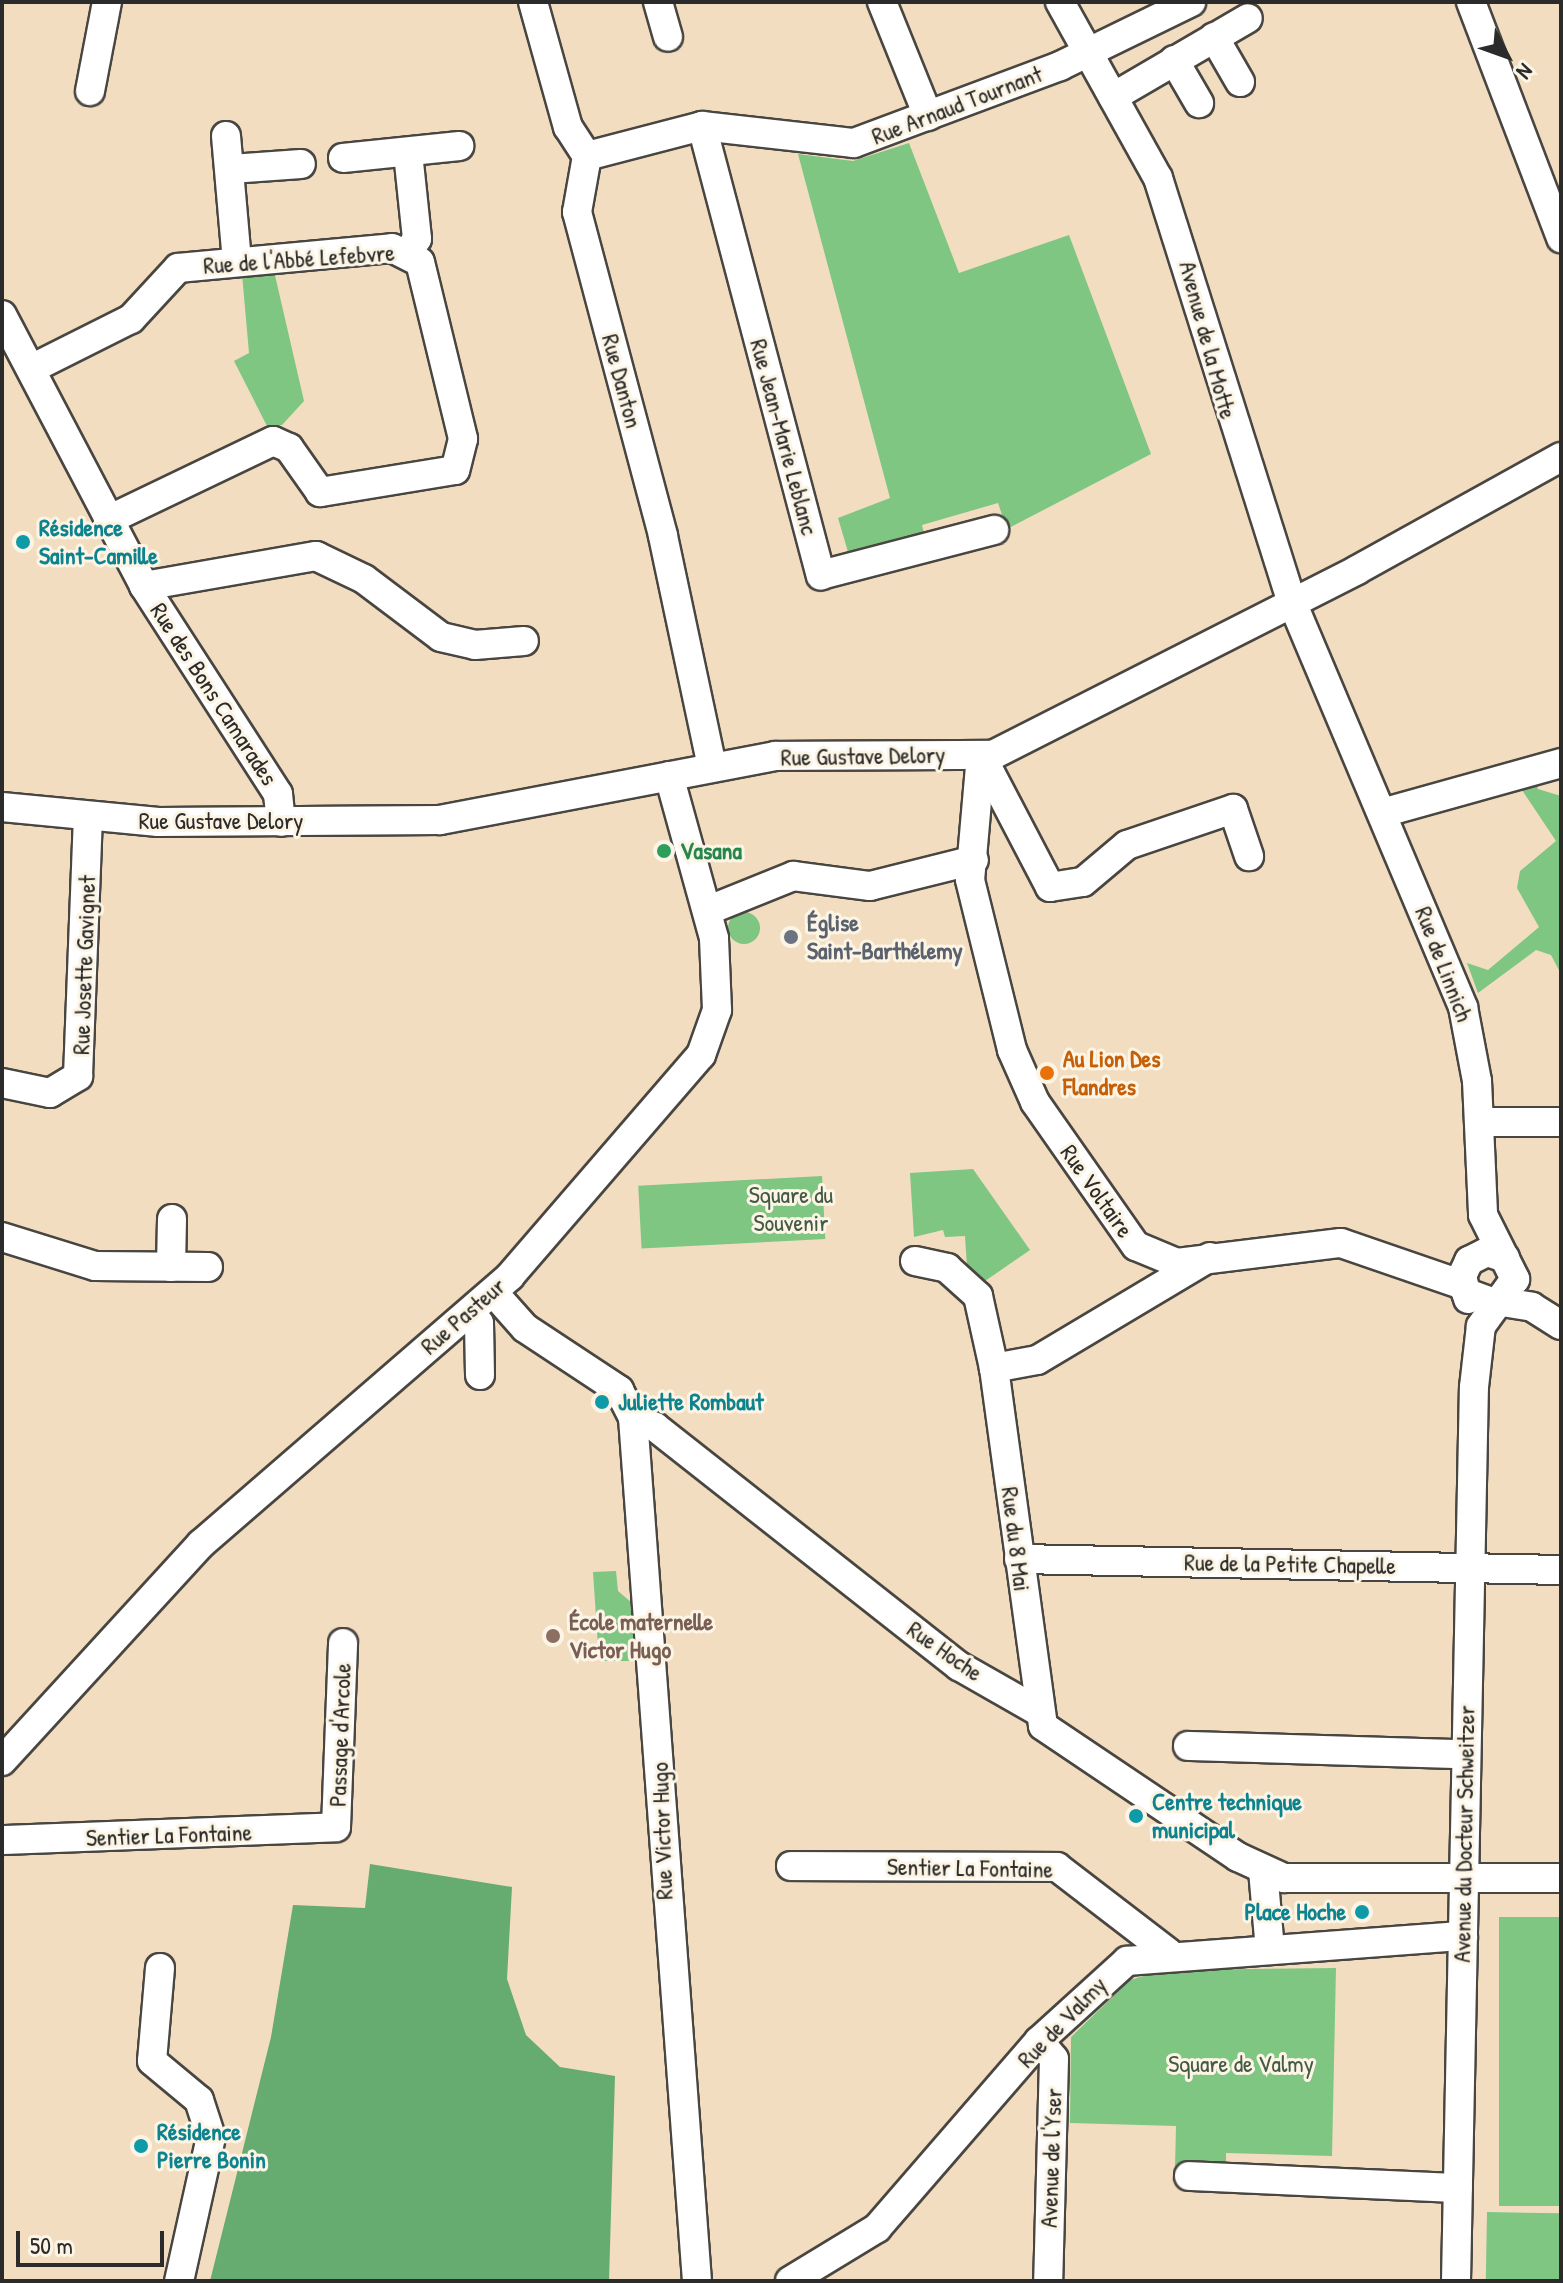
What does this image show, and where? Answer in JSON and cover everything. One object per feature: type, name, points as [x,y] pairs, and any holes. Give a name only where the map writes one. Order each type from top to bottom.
[{"type":"street","points":[[90,91],[107,2]]},
{"type":"street","points":[[533,2],[568,127],[587,156]]},
{"type":"street","points":[[658,2],[668,37]]},
{"type":"street","points":[[882,2],[928,116]]},
{"type":"street","name":"Avenue de la Motte","points":[[1060,2],[1158,178],[1292,602]]},
{"type":"street","name":"Rue Arnaud Tournant","points":[[587,156],[702,126],[854,143],[1090,52],[1191,2]]},
{"type":"street","points":[[1471,2],[1561,238]]},
{"type":"street","points":[[1113,97],[1248,18]]},
{"type":"street","points":[[1214,37],[1240,82]]},
{"type":"street","points":[[1174,60],[1199,103]]},
{"type":"street","name":"Rue Jean-Marie Leblanc","points":[[702,126],[821,575],[994,530]]},
{"type":"street","points":[[226,136],[237,262]]},
{"type":"street","points":[[343,158],[459,146]]},
{"type":"street","points":[[408,153],[417,239],[408,252]]},
{"type":"street","name":"Rue Danton","points":[[587,156],[577,212],[663,536],[712,767]]},
{"type":"street","points":[[231,169],[301,164]]},
{"type":"street","name":"Rue de l'Abbé Lefebvre","points":[[31,369],[131,319],[173,271],[237,262],[408,252],[423,268],[463,439],[455,470],[320,492],[289,448],[273,441],[108,520]]},
{"type":"street","name":"Rue des Bons Camarades","points":[[2,315],[144,586],[278,794],[281,822]]},
{"type":"street","name":"Rue Gustave Delory","points":[[2,807],[88,817],[281,822],[470,817],[712,767],[813,753],[981,755],[1014,747],[1561,457]]},
{"type":"street","points":[[144,586],[316,556],[364,579],[441,637],[475,645],[524,641]]},
{"type":"street","name":"Rue de Linnich","points":[[1292,602],[1463,1007],[1479,1122],[1479,1183],[1472,1258]]},
{"type":"street","points":[[981,755],[1050,887],[1083,882],[1127,845],[1233,809],[1249,856]]},
{"type":"street","name":"Rue Voltaire","points":[[981,755],[971,891],[986,953],[1035,1102],[1136,1246],[1164,1262],[1330,1242],[1464,1289]]},
{"type":"street","points":[[1382,813],[1561,763]]},
{"type":"street","name":"Rue Pasteur","points":[[2,1761],[201,1544],[493,1292],[701,1055],[717,1010],[709,910],[669,776]]},
{"type":"street","name":"Rue Josette Gavignet","points":[[2,1083],[50,1093],[78,1076],[88,817]]},
{"type":"street","points":[[709,910],[793,876],[870,886],[974,860]]},
{"type":"street","points":[[1479,1122],[1561,1122]]},
{"type":"street","name":"Rue de Linnich","points":[[1479,1183],[1485,1225],[1510,1265]]},
{"type":"street","points":[[171,1267],[172,1219]]},
{"type":"street","points":[[2,1237],[95,1266],[208,1267]]},
{"type":"street","points":[[1561,1312],[1510,1265],[1491,1252],[1472,1258],[1464,1289],[1499,1303],[1532,1307],[1561,1325]]},
{"type":"street","points":[[994,1368],[1037,1360],[1210,1257]]},
{"type":"street","name":"Rue du 8 Mai","points":[[915,1261],[947,1268],[978,1296],[994,1368],[1036,1710]]},
{"type":"street","points":[[1499,1303],[1514,1287],[1510,1265]]},
{"type":"street","name":"Avenue du Docteur Schweitzer","points":[[1464,1289],[1474,1387]]},
{"type":"street","name":"Rue Victor Hugo","points":[[493,1292],[525,1328],[615,1387],[633,1418],[697,2281]]},
{"type":"street","name":"Avenue du Docteur Schweitzer","points":[[1456,2281],[1474,1387],[1481,1326],[1499,1303]]},
{"type":"street","points":[[469,1313],[479,1323],[480,1375]]},
{"type":"street","name":"Rue Hoche","points":[[633,1418],[655,1427],[959,1666],[1036,1710],[1063,1743],[1263,1870],[1304,1883],[1463,1883],[1561,1878]]},
{"type":"street","name":"Rue de la Petite Chapelle","points":[[1019,1559],[1561,1570]]},
{"type":"street","name":"Passage d'Arcole","points":[[336,1827],[343,1643]]},
{"type":"street","points":[[1188,1746],[1465,1754]]},
{"type":"street","name":"Sentier La Fontaine","points":[[2,1840],[336,1827]]},
{"type":"street","name":"Sentier La Fontaine","points":[[791,1866],[1057,1867],[1169,1953]]},
{"type":"street","points":[[1263,1870],[1270,1950]]},
{"type":"street","name":"Rue de Valmy","points":[[790,2281],[877,2228],[1039,2041],[1113,1970],[1169,1953],[1270,1950],[1463,1936]]},
{"type":"street","points":[[160,1968],[152,2061],[199,2100],[211,2137],[179,2281]]},
{"type":"street","name":"Avenue de l'Yser","points":[[1039,2041],[1054,2059],[1048,2281]]},
{"type":"street","points":[[1189,2176],[1458,2188]]},
{"type":"green space","points":[[909,143],[959,273],[1069,235],[1151,454],[1007,529],[998,503],[922,525],[926,542],[876,554],[870,548],[848,552],[838,518],[890,498],[798,154],[853,161]]},
{"type":"green space","points":[[274,271],[304,401],[282,425],[268,428],[234,361],[249,353],[242,274]]},
{"type":"green space","points":[[1533,775],[1538,789],[1561,796],[1561,974],[1551,955],[1536,950],[1478,993],[1467,963],[1488,970],[1539,927],[1517,888],[1520,871],[1556,841],[1516,781]]},
{"type":"green space","points":[[744,912],[755,917],[760,928],[755,939],[744,944],[733,939],[728,928],[733,917]]},
{"type":"green space","points":[[973,1169],[1030,1250],[985,1281],[967,1267],[965,1236],[945,1237],[943,1230],[914,1237],[910,1173]]},
{"type":"green space","name":"Square du Souvenir","points":[[822,1176],[825,1239],[642,1249],[638,1186]]},
{"type":"green space","points":[[616,1571],[618,1591],[632,1603],[635,1661],[599,1661],[593,1572]]},
{"type":"green space","points":[[370,1864],[512,1887],[507,1979],[526,2035],[560,2067],[615,2076],[609,2281],[210,2281],[271,2037],[293,1905],[365,1908]]},
{"type":"green space","points":[[1499,1917],[1561,1917],[1561,2206],[1499,2206]]},
{"type":"green space","name":"Square de Valmy","points":[[1336,1968],[1332,2156],[1226,2153],[1226,2170],[1175,2168],[1176,2126],[1070,2123],[1071,2037],[1130,1980],[1164,1970]]},
{"type":"green space","points":[[1487,2212],[1561,2213],[1560,2281],[1486,2281]]},
{"type":"place","name":"Résidence Saint-Camille","points":[[23,542]]},
{"type":"place","name":"Vasana","points":[[664,851]]},
{"type":"place","name":"Église Saint-Barthélemy","points":[[791,937]]},
{"type":"place","name":"Au Lion Des Flandres","points":[[1047,1073]]},
{"type":"place","name":"Juliette Rombaut","points":[[602,1402]]},
{"type":"place","name":"École maternelle Victor Hugo","points":[[553,1636]]},
{"type":"place","name":"Centre technique municipal","points":[[1136,1816]]},
{"type":"place","name":"Place Hoche","points":[[1362,1912]]},
{"type":"place","name":"Résidence Pierre Bonin","points":[[141,2146]]}]
